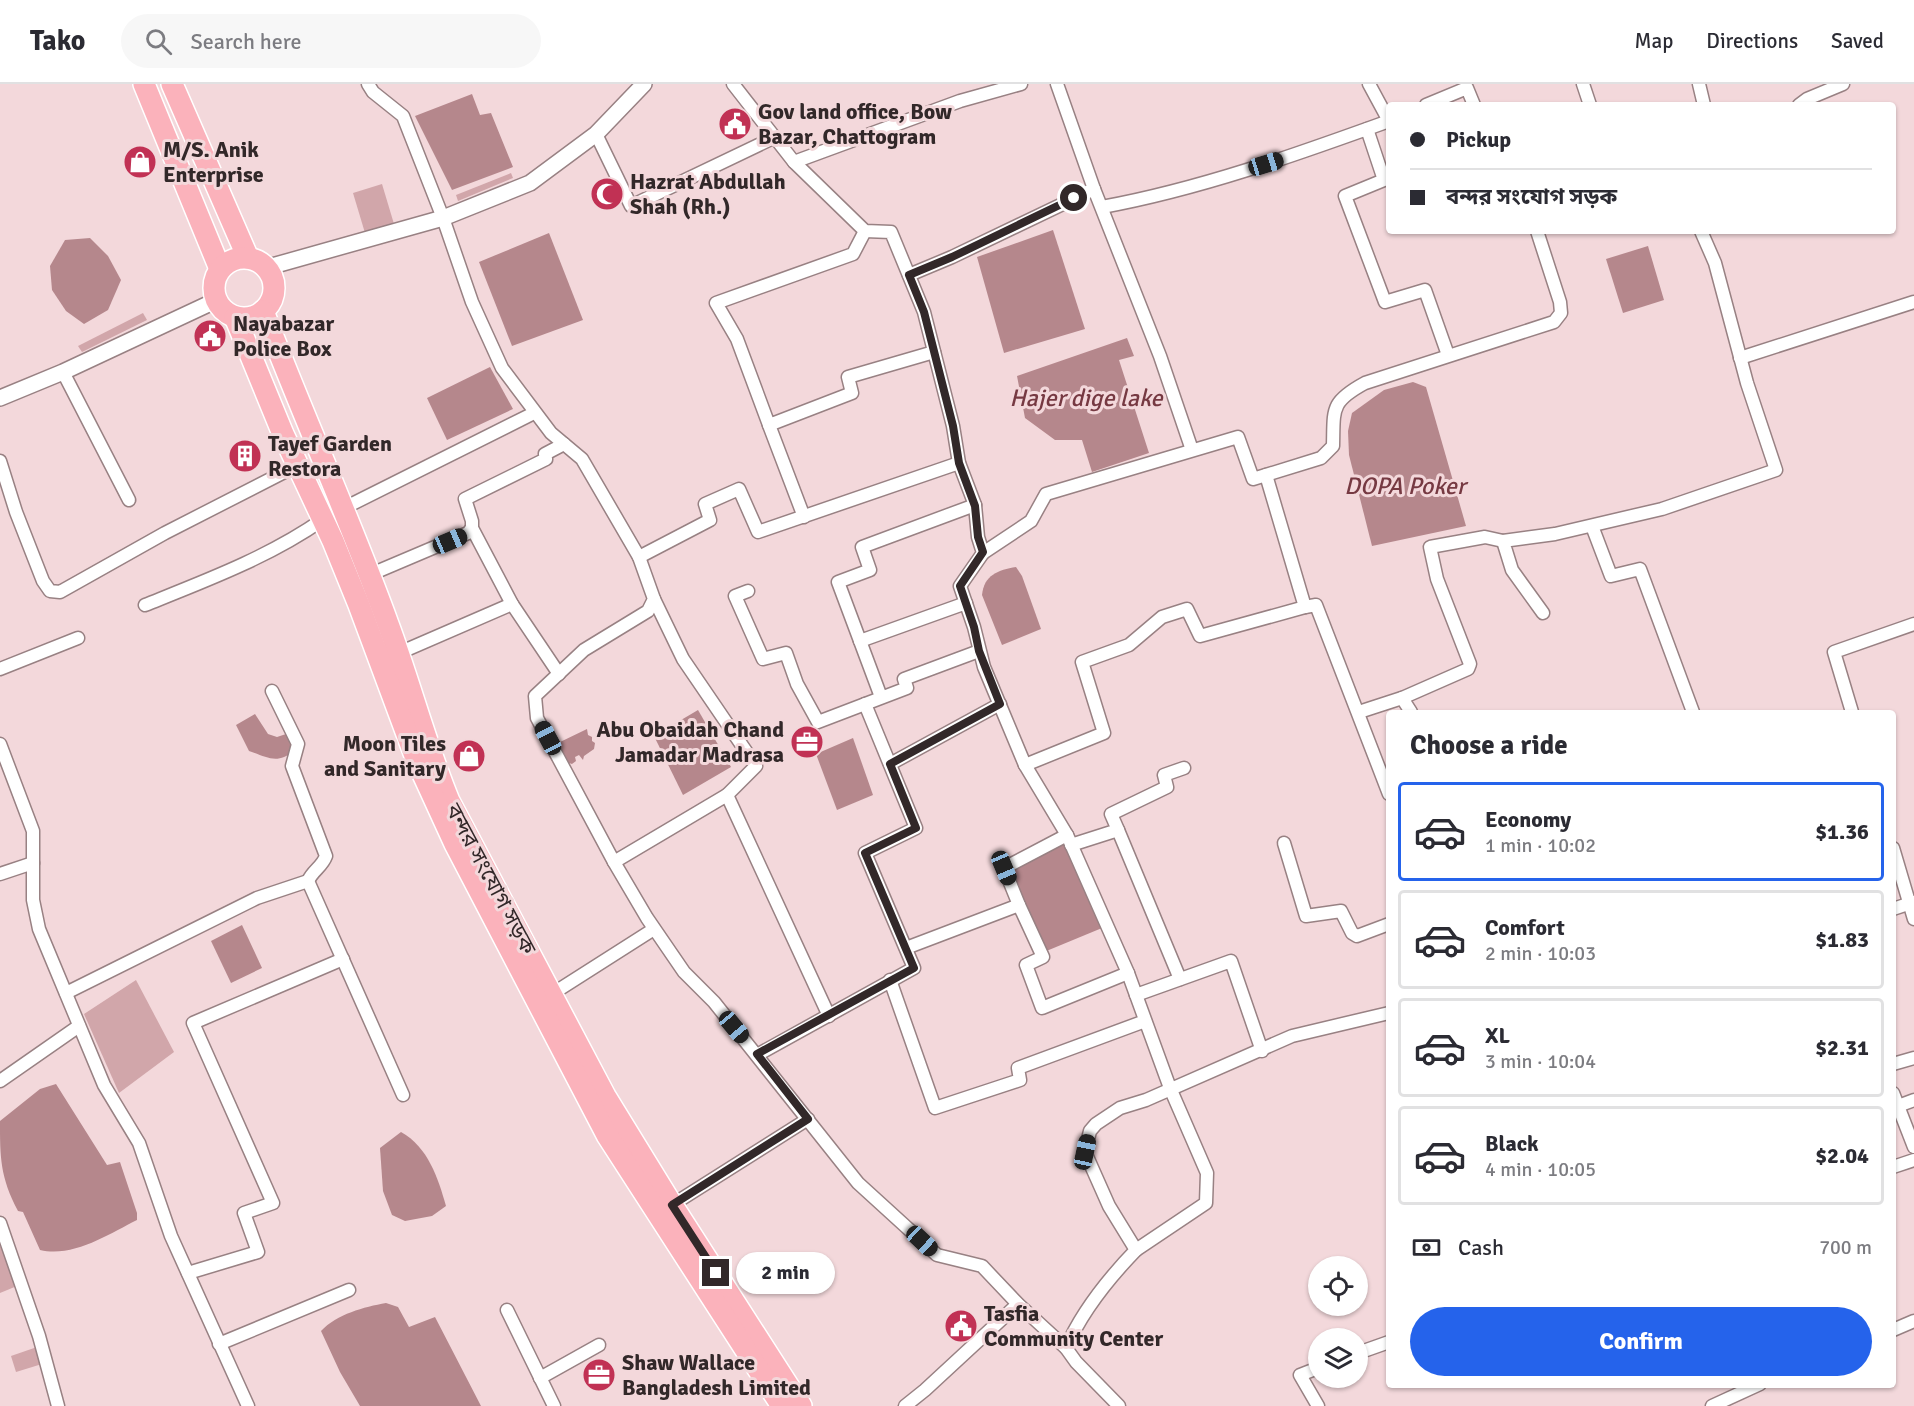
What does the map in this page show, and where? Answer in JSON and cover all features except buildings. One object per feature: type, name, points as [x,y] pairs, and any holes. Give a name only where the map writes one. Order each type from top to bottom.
[{"type":"highway","points":[[144,84],[220,268],[214,287],[217,300],[226,312],[235,317],[245,318],[263,311],[269,304],[273,295],[271,276],[257,263],[172,84]]},
{"type":"highway","points":[[220,268],[238,259],[257,263]]},
{"type":"highway","name":"বন্দর সংযোগ সড়ক","points":[[263,311],[289,380],[344,508],[399,653],[431,756],[449,801],[605,1096],[801,1406]]},
{"type":"highway","name":"বন্দর সংযোগ সড়ক","points":[[235,317],[359,605],[417,761],[437,806],[579,1086],[607,1135],[782,1406]]},
{"type":"street","points":[[368,84],[373,92],[403,116],[472,302],[502,368],[551,433],[582,459],[639,557],[654,600],[683,659],[756,766],[727,795],[614,862]]},
{"type":"street","points":[[257,263],[442,218],[530,183],[596,134],[644,84]]},
{"type":"street","points":[[732,84],[794,162],[865,231],[891,232],[924,312],[953,426],[959,463],[975,506],[978,537],[983,552]]},
{"type":"street","points":[[794,162],[960,101],[1021,84]]},
{"type":"street","points":[[1057,84],[1094,189],[1160,356],[1192,450]]},
{"type":"street","points":[[1369,84],[1386,115]]},
{"type":"street","points":[[1583,84],[1589,102]]},
{"type":"street","points":[[1699,84],[1703,102]]},
{"type":"street","points":[[1802,102],[1843,84]]},
{"type":"street","points":[[1433,102],[1469,86],[1473,102]]},
{"type":"street","points":[[1102,207],[1152,198],[1311,150],[1386,122]]},
{"type":"street","points":[[1366,129],[1384,180],[1345,196],[1385,302],[1425,290],[1448,355]]},
{"type":"street","points":[[596,134],[631,206],[773,138]]},
{"type":"street","points":[[909,275],[952,257],[1094,189]]},
{"type":"street","points":[[804,517],[737,339],[716,303],[853,254],[865,231]]},
{"type":"street","points":[[1066,1348],[1076,1325],[1093,1300],[1136,1250],[1206,1203],[1207,1173],[1170,1088],[1128,973],[1069,840],[1025,765],[979,651],[974,627],[960,586],[983,552],[1031,521],[1046,494],[1238,437],[1253,479],[1321,458],[1333,446],[1335,406],[1348,392],[1365,383],[1554,322],[1560,313],[1560,302],[1540,234]]},
{"type":"street","points":[[1359,712],[1402,698],[1468,669],[1470,664],[1437,579],[1430,547],[1485,537],[1503,541],[1592,526],[1662,509],[1776,470],[1740,358],[1714,263],[1702,234]]},
{"type":"street","points":[[0,398],[63,372],[217,300]]},
{"type":"street","points":[[1740,358],[1914,302]]},
{"type":"street","points":[[769,425],[852,393],[848,377],[934,352]]},
{"type":"street","points":[[63,372],[129,500]]},
{"type":"street","points":[[344,508],[534,413]]},
{"type":"street","points":[[559,674],[512,604],[472,528],[465,499],[546,459],[544,454],[564,444]]},
{"type":"street","points":[[0,461],[16,512],[43,581],[50,591],[60,592],[165,533],[298,465]]},
{"type":"street","points":[[639,557],[710,520],[705,504],[739,489],[758,532],[959,463]]},
{"type":"street","points":[[1266,475],[1305,607]]},
{"type":"street","points":[[881,698],[838,582],[870,570],[862,547],[975,506]]},
{"type":"street","points":[[145,604],[209,580],[304,533],[322,520]]},
{"type":"street","points":[[1592,526],[1611,576],[1640,569],[1692,710]]},
{"type":"street","points":[[369,575],[468,533],[472,528]]},
{"type":"street","points":[[1503,541],[1512,570],[1543,614]]},
{"type":"street","points":[[748,591],[735,596],[763,659],[786,654],[797,684],[818,722],[907,688],[904,679],[979,651]]},
{"type":"street","points":[[654,600],[648,611],[584,650],[535,696],[537,718],[614,862],[654,929],[684,972],[714,1002],[757,1054],[858,1183],[937,1255],[982,1266],[1018,1304],[1066,1348],[1116,1405]]},
{"type":"street","points":[[860,640],[966,603]]},
{"type":"street","points":[[399,653],[512,604]]},
{"type":"street","points":[[1025,765],[1104,733],[1082,662],[1129,645],[1162,616],[1187,609],[1200,636],[1316,605],[1359,712],[1384,761]]},
{"type":"street","points":[[1851,710],[1834,652],[1914,624]]},
{"type":"street","points":[[0,669],[78,638]]},
{"type":"street","points":[[272,691],[298,744],[292,766],[326,856],[324,863],[311,873],[308,881],[403,1095]]},
{"type":"street","points":[[1402,698],[1410,710]]},
{"type":"street","points":[[757,1054],[914,968],[865,853],[916,828],[865,704]]},
{"type":"street","points":[[890,764],[1000,704]]},
{"type":"street","points":[[0,744],[33,831],[33,900],[39,930],[104,1085],[139,1143],[171,1236],[248,1406]]},
{"type":"street","points":[[1180,979],[1111,814],[1167,788],[1164,775],[1184,768]]},
{"type":"street","points":[[727,795],[830,1016]]},
{"type":"street","points":[[1118,830],[1069,840],[1004,868],[1043,957],[1026,965],[1042,1008],[1128,973]]},
{"type":"street","points":[[1284,843],[1306,916],[1341,911],[1352,933],[1357,936],[1386,925]]},
{"type":"street","points":[[1896,857],[1912,903],[1914,919]]},
{"type":"street","points":[[0,874],[33,863]]},
{"type":"street","points":[[66,993],[256,898],[308,881]]},
{"type":"street","points":[[1896,908],[1912,903]]},
{"type":"street","points":[[906,948],[1019,904]]},
{"type":"street","points":[[552,994],[654,929]]},
{"type":"street","points":[[188,1273],[258,1252],[244,1213],[273,1203],[193,1023],[343,959]]},
{"type":"street","points":[[1136,995],[1231,961],[1262,1051]]},
{"type":"street","points":[[890,980],[935,1108],[1020,1080],[1018,1068],[1145,1021]]},
{"type":"street","points":[[1136,1250],[1109,1206],[1085,1152],[1090,1131],[1096,1124],[1120,1108],[1146,1100],[1292,1036],[1386,1014]]},
{"type":"street","points":[[0,1081],[79,1026]]},
{"type":"street","points":[[1896,1063],[1914,1058]]},
{"type":"street","points":[[1898,1106],[1914,1100]]},
{"type":"street","points":[[1896,1101],[1914,1147]]},
{"type":"street","points":[[672,1205],[808,1119]]},
{"type":"street","points":[[1896,1166],[1914,1160]]},
{"type":"street","points":[[0,1223],[39,1336],[58,1406]]},
{"type":"street","points":[[219,1344],[350,1290]]},
{"type":"street","points":[[905,1406],[1018,1304]]},
{"type":"street","points":[[507,1310],[554,1406]]},
{"type":"street","points":[[1896,1329],[1914,1321]]},
{"type":"street","points":[[1368,1349],[1386,1342]]},
{"type":"street","points":[[540,1377],[599,1345]]},
{"type":"street","points":[[1308,1372],[1300,1375],[1318,1406]]},
{"type":"street","points":[[1712,1406],[1751,1388]]},
{"type":"shaded area","points":[[511,173],[513,178],[458,201],[456,195]]},
{"type":"shaded area","points":[[382,184],[394,224],[365,233],[353,193]]},
{"type":"shaded area","points":[[143,313],[147,320],[82,352],[78,346]]},
{"type":"shaded area","points":[[136,980],[174,1052],[119,1093],[84,1014]]},
{"type":"shaded area","points":[[2,1246],[17,1286],[0,1293],[0,1247]]},
{"type":"shaded area","points":[[37,1347],[42,1364],[16,1372],[11,1356]]},
{"type":"water","points":[[472,94],[480,115],[491,113],[513,167],[452,190],[415,116]]},
{"type":"water","name":"Hajer dige lake","points":[[1053,230],[1085,329],[1004,353],[977,257]]},
{"type":"water","points":[[549,233],[583,320],[512,346],[479,262]]},
{"type":"water","points":[[90,238],[108,256],[121,280],[108,310],[84,324],[66,311],[52,290],[50,266],[65,240]]},
{"type":"water","points":[[1648,246],[1664,300],[1623,313],[1606,259]]},
{"type":"water","name":"Hajer dige lake","points":[[1127,338],[1134,356],[1119,360],[1149,453],[1092,472],[1082,440],[1055,440],[1025,418],[1017,376]]},
{"type":"water","points":[[490,367],[513,409],[447,440],[427,398]]},
{"type":"water","name":"DOPA Poker","points":[[1413,382],[1426,387],[1466,526],[1372,546],[1349,455],[1348,431],[1352,413],[1384,390]]},
{"type":"water","points":[[1016,567],[1022,576],[1041,629],[1002,645],[982,595],[983,588],[993,575]]},
{"type":"water","points":[[698,710],[731,767],[683,795],[654,736]]},
{"type":"water","points":[[255,714],[268,734],[277,737],[286,734],[293,751],[277,759],[249,751],[236,725]]},
{"type":"water","points":[[587,729],[588,735],[595,743],[594,749],[584,756],[583,760],[579,755],[575,757],[576,761],[569,763],[558,743]]},
{"type":"water","points":[[853,738],[873,795],[837,810],[816,754]]},
{"type":"water","points":[[1064,842],[1102,928],[1044,952],[1008,870]]},
{"type":"water","points":[[242,925],[262,968],[231,983],[211,941]]},
{"type":"water","points":[[56,1084],[107,1165],[120,1162],[137,1213],[137,1220],[78,1248],[52,1252],[40,1250],[23,1212],[18,1211],[12,1199],[2,1167],[0,1121],[40,1089]]},
{"type":"water","points":[[401,1132],[410,1138],[425,1155],[439,1185],[446,1206],[432,1216],[405,1221],[392,1215],[383,1191],[380,1148]]},
{"type":"water","points":[[386,1303],[398,1307],[409,1327],[435,1317],[481,1406],[360,1406],[340,1372],[321,1331],[343,1316]]},
{"type":"place","name":"Gov land office, Bow Bazar, Chattogram","points":[[735,124]]},
{"type":"place","name":"M/S. Anik Enterprise","points":[[140,162]]},
{"type":"place","name":"Hazrat Abdullah Shah (Rh.)","points":[[607,194]]},
{"type":"place","name":"Nayabazar Police Box","points":[[210,336]]},
{"type":"place","name":"Tayef Garden Restora","points":[[245,456]]},
{"type":"place","name":"Abu Obaidah Chand Jamadar Madrasa","points":[[807,742]]},
{"type":"place","name":"Moon Tiles and Sanitary","points":[[469,756]]},
{"type":"place","name":"Tasfia Community Center","points":[[961,1326]]},
{"type":"place","name":"Shaw Wallace Bangladesh Limited","points":[[599,1375]]},
{"type":"route","points":[[716,1273],[672,1205],[808,1119],[757,1054],[914,968],[865,853],[916,828],[890,764],[1000,704],[984,667],[960,586],[983,552],[978,537],[975,506],[959,463],[953,426],[924,312],[909,275],[952,257],[1074,198]]}]
